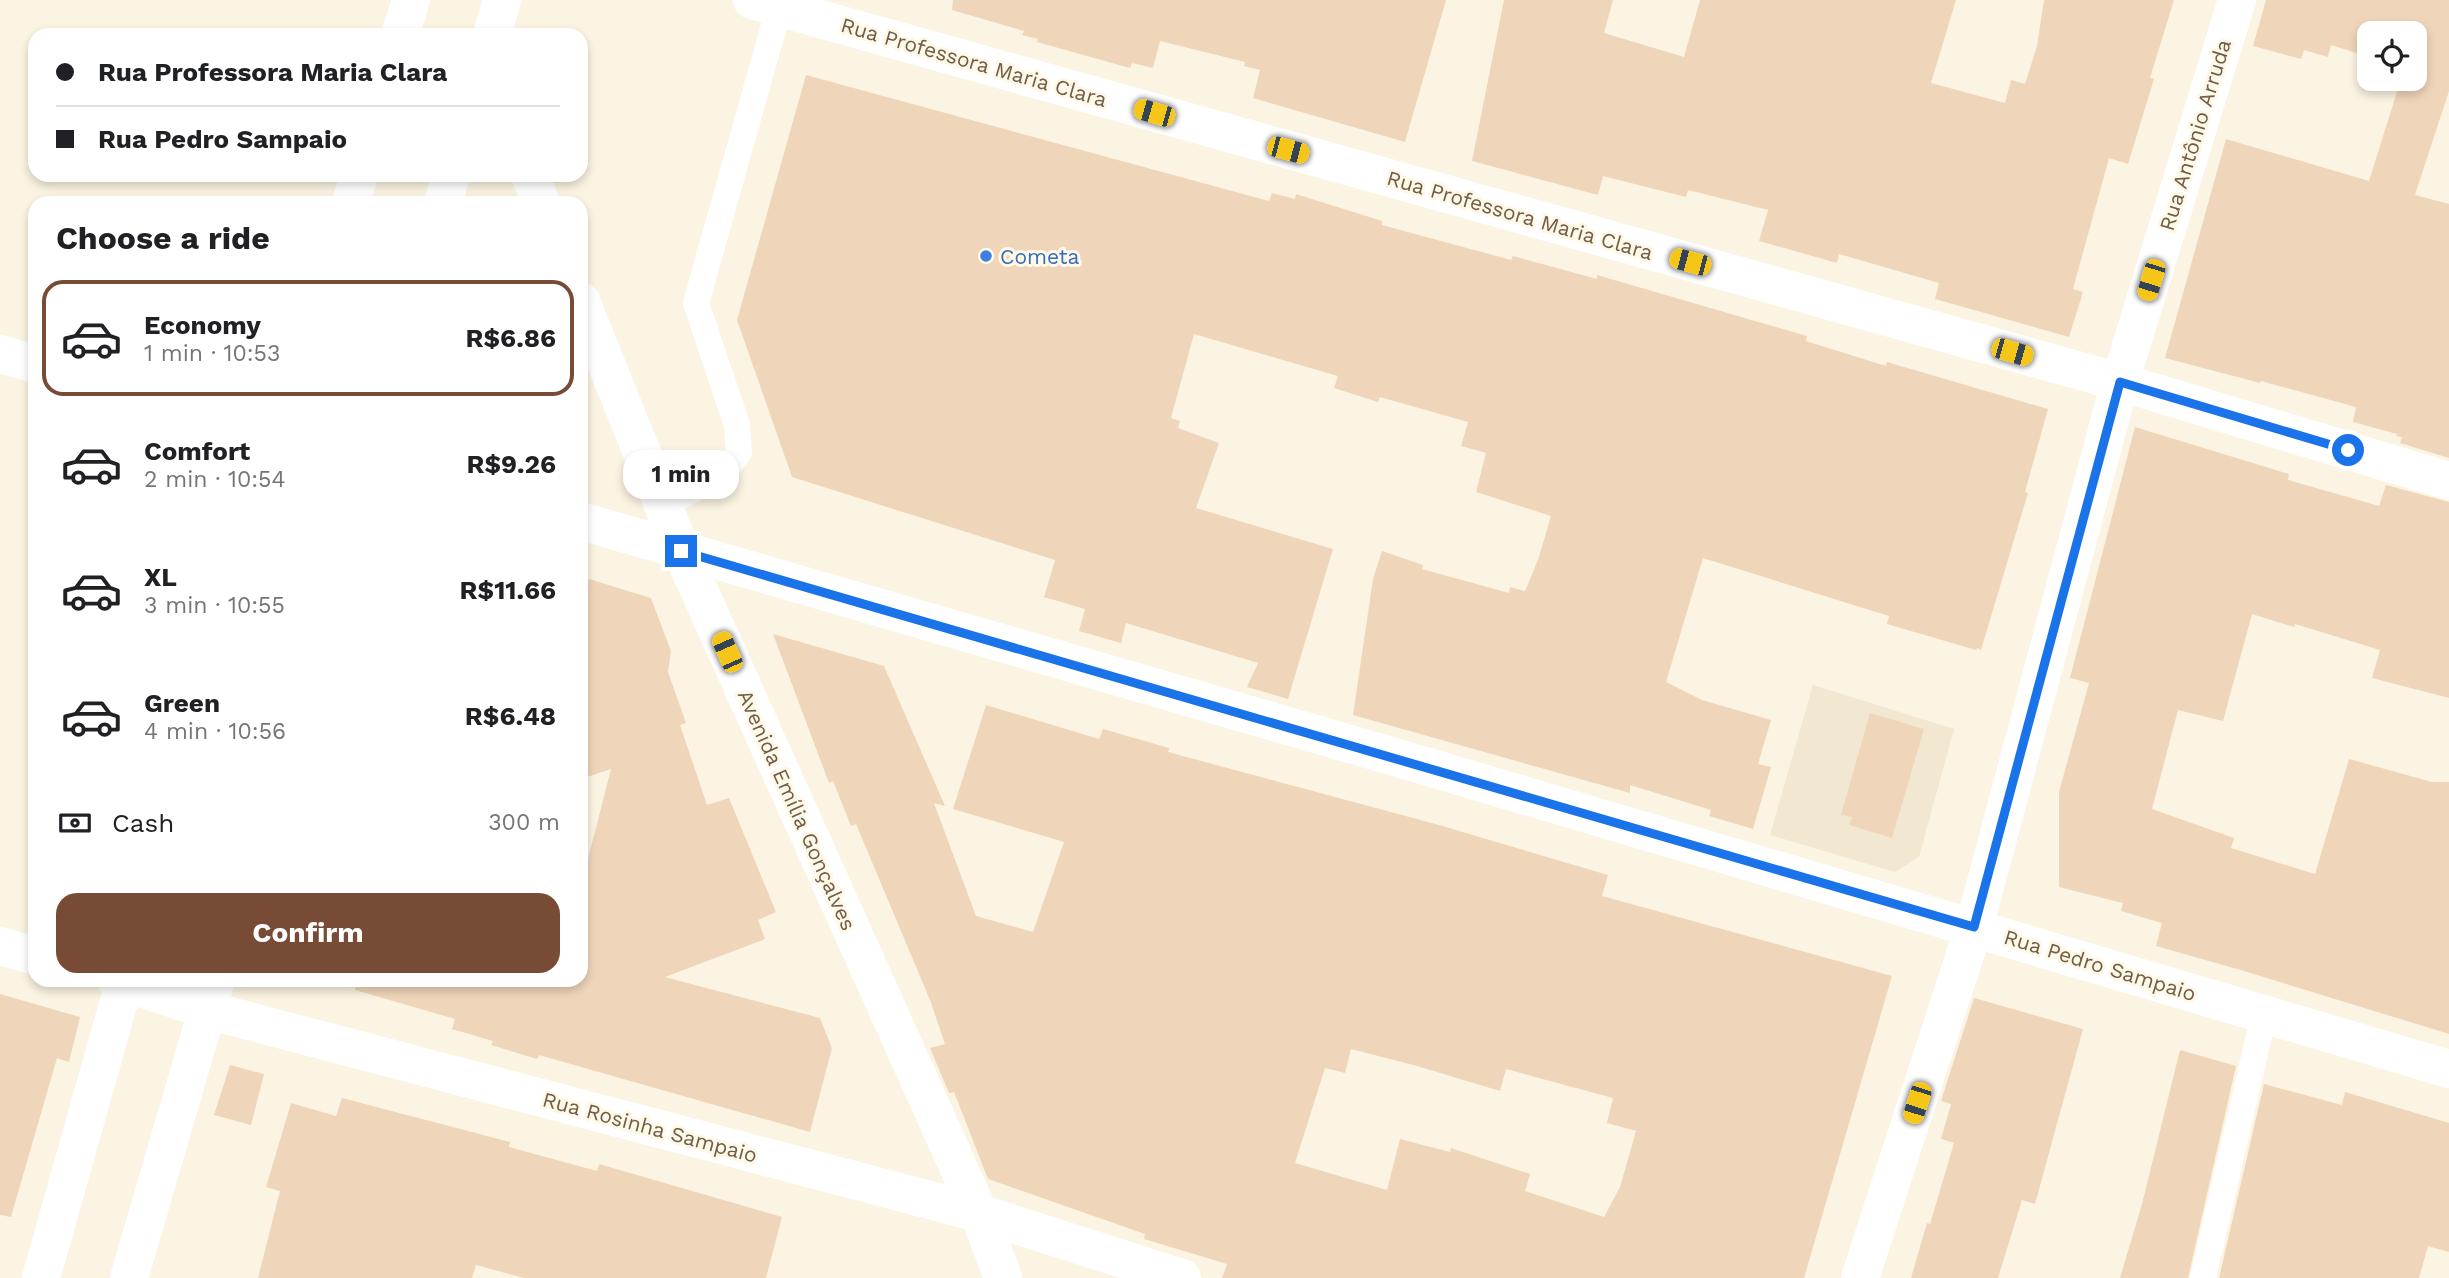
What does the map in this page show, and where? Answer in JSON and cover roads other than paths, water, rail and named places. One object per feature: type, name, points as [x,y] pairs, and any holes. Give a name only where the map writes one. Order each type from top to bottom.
[{"type":"street","points":[[402,28],[411,0]]},
{"type":"street","points":[[494,28],[502,0]]},
{"type":"street","name":"Rua Antônio Arruda","points":[[1860,1278],[1974,927],[2120,382],[2237,0]]},
{"type":"street","name":"Rua Professora Maria Clara","points":[[765,4],[2120,382],[2449,481]]},
{"type":"street","name":"Avenida Emília Gonçalves","points":[[588,318],[681,551],[979,1213],[1003,1278]]},
{"type":"street","points":[[0,354],[28,361]]},
{"type":"street","name":"Rua Pedro Sampaio","points":[[588,523],[1974,927],[2449,1069]]},
{"type":"street","points":[[0,946],[28,954]]},
{"type":"street","points":[[41,1278],[120,987]]},
{"type":"street","name":"Rua Rosinha Sampaio","points":[[160,987],[211,995],[979,1213],[1182,1278]]},
{"type":"street","points":[[129,1278],[211,995]]},
{"type":"lane","points":[[664,505],[724,473],[738,452],[737,425],[696,303],[765,4]]},
{"type":"lane","points":[[2203,1278],[2264,1014]]},
{"type":"place","name":"Cometa","points":[[986,256]]}]
